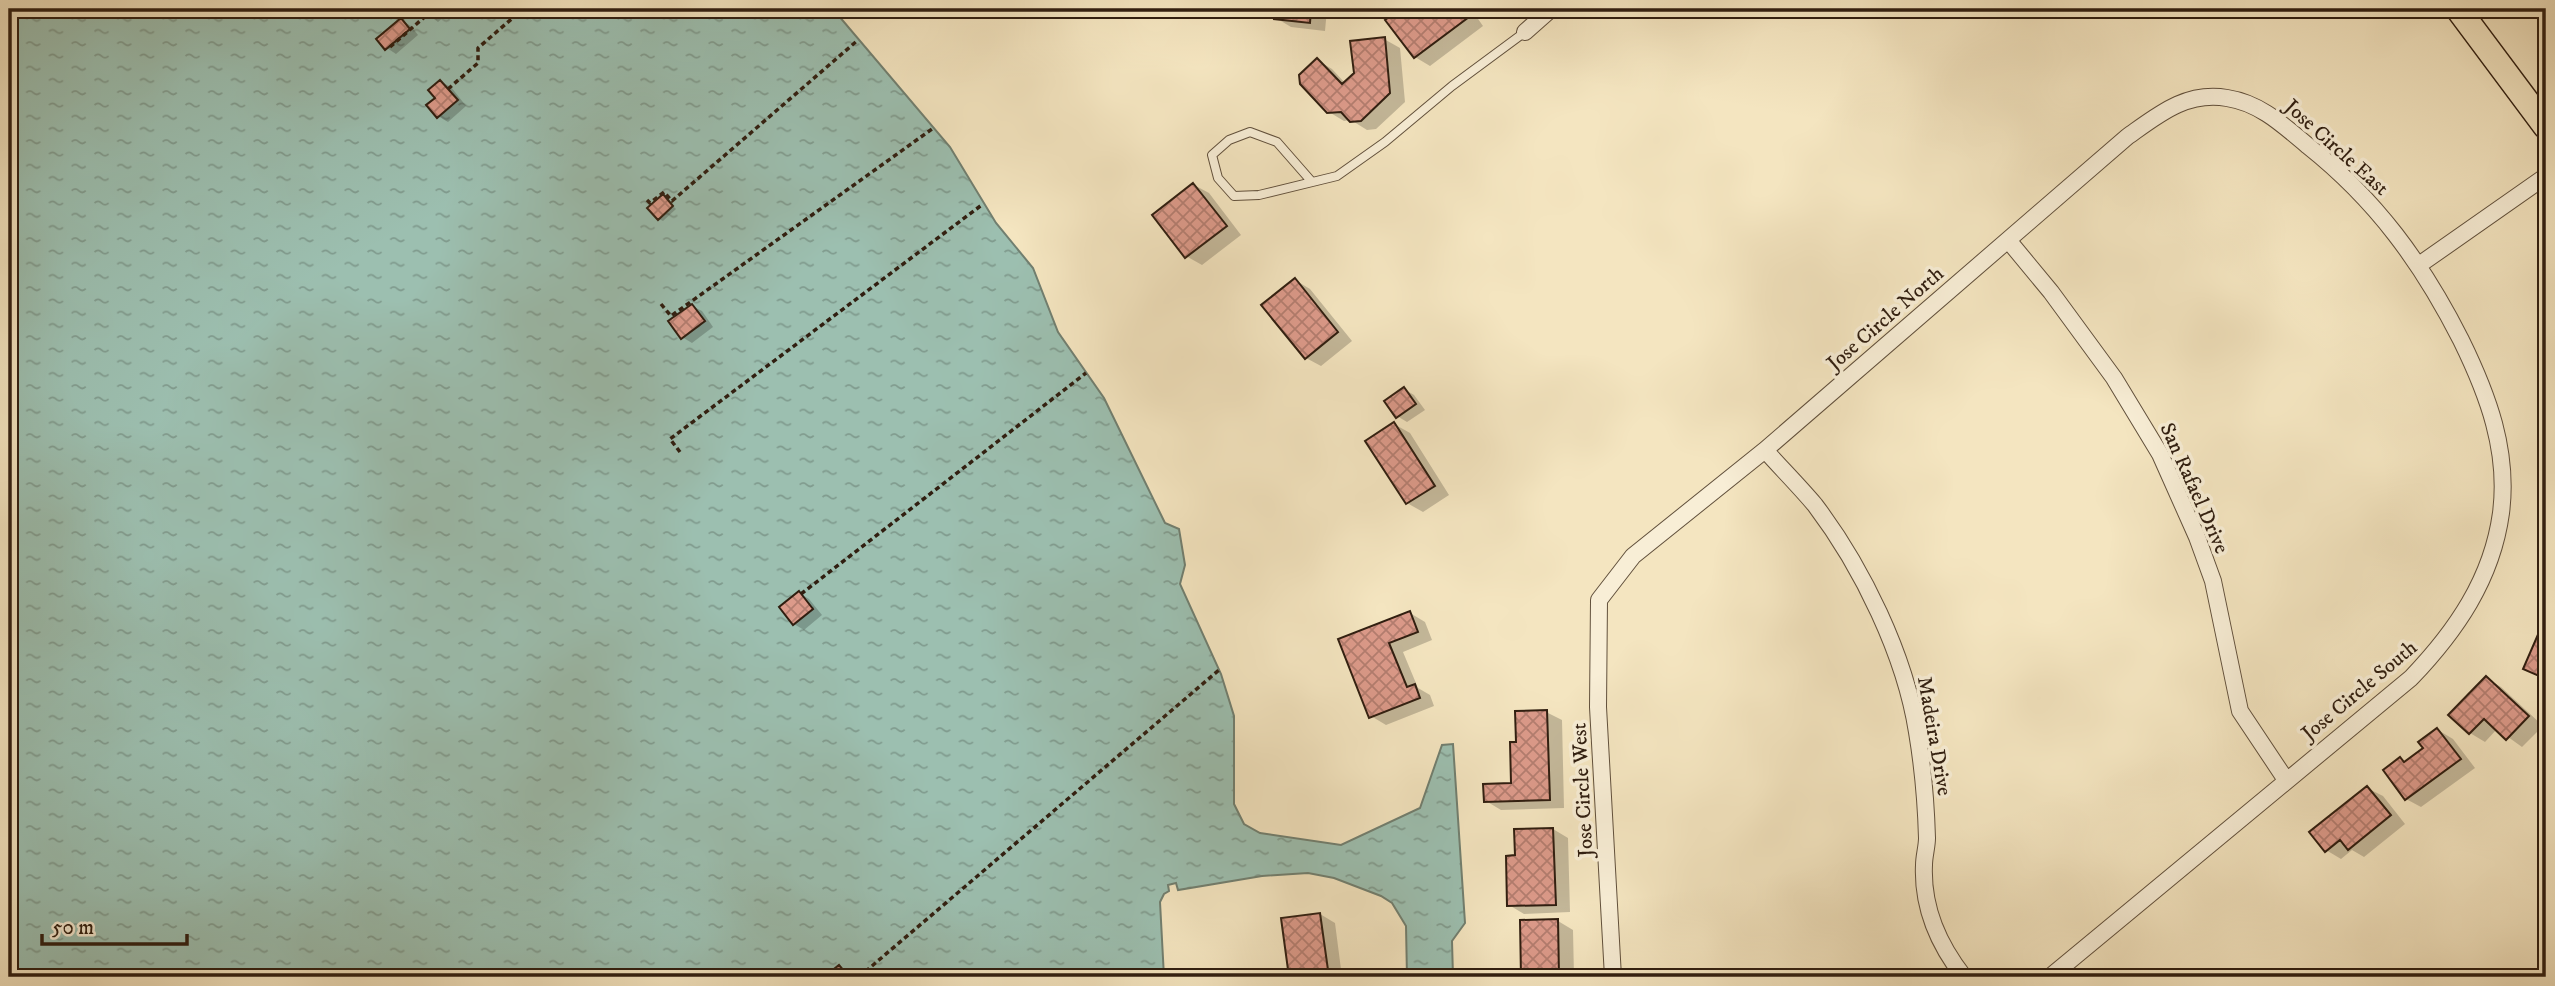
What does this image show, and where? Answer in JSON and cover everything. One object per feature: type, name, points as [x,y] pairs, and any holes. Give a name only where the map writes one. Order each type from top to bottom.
[{"type":"main road","points":[[2458,9],[2546,127]]},
{"type":"street","points":[[1525,32],[1552,9]]},
{"type":"street","name":"Jose Circle North","points":[[1599,600],[1633,556],[1765,450],[2127,137],[2170,106],[2184,101],[2216,97]]},
{"type":"street","name":"Jose Circle East","points":[[2216,97],[2263,110],[2324,158],[2370,202],[2419,265]]},
{"type":"street","points":[[2419,265],[2546,176]]},
{"type":"street","name":"San Rafael Drive","points":[[2008,240],[2051,292],[2115,378],[2160,454],[2197,537],[2213,581],[2240,711],[2286,780]]},
{"type":"street","name":"Jose Circle South","points":[[2050,977],[2411,678],[2442,646],[2484,576],[2494,548],[2501,512],[2498,432],[2472,363],[2419,265]]},
{"type":"street","name":"Madeira Drive","points":[[1765,450],[1815,506],[1840,544],[1883,622],[1902,670],[1917,730],[1926,792],[1927,844],[1924,862],[1928,909],[1933,929],[1964,977]]},
{"type":"street","name":"Jose Circle West","points":[[1599,600],[1598,707],[1613,977]]},
{"type":"lane","points":[[1312,182],[1277,142],[1250,132],[1229,140],[1212,155],[1218,178],[1234,196],[1259,195],[1337,176],[1385,142],[1451,86],[1525,32]]},
{"type":"path","points":[[448,89],[478,63],[478,48],[523,9]]},
{"type":"path","points":[[390,47],[428,14]]},
{"type":"path","points":[[648,200],[650,202],[664,192],[672,201],[858,40]]},
{"type":"path","points":[[661,304],[671,316],[932,129]]},
{"type":"path","points":[[680,452],[670,439],[983,204]]},
{"type":"path","points":[[802,594],[1086,373]]},
{"type":"path","points":[[859,977],[1219,670]]},
{"type":"water","points":[[9,9],[833,9],[950,147],[996,223],[1033,268],[1058,332],[1104,398],[1165,523],[1179,529],[1185,565],[1180,584],[1221,674],[1234,716],[1234,804],[1244,824],[1260,833],[1341,845],[1420,808],[1442,745],[1453,744],[1465,923],[1452,941],[1453,977],[1407,977],[1406,926],[1392,903],[1334,878],[1308,873],[1262,876],[1178,890],[1176,883],[1168,885],[1169,891],[1160,902],[1164,977],[9,977]]},
{"type":"building","points":[[1275,9],[1311,9],[1310,23],[1274,19]]},
{"type":"building","points":[[1400,9],[1464,9],[1469,17],[1414,58],[1385,20]]},
{"type":"building","points":[[401,18],[410,29],[385,50],[376,39]]},
{"type":"building","points":[[1385,37],[1390,93],[1361,121],[1350,122],[1341,112],[1327,113],[1300,84],[1299,75],[1317,58],[1342,84],[1354,73],[1350,41]]},
{"type":"building","points":[[440,80],[458,100],[437,118],[426,105],[435,98],[428,90]]},
{"type":"building","points":[[1193,183],[1227,226],[1185,258],[1152,215]]},
{"type":"building","points":[[663,194],[673,206],[658,220],[647,208]]},
{"type":"building","points":[[1295,278],[1338,332],[1305,359],[1261,305]]},
{"type":"building","points":[[692,304],[705,321],[681,339],[668,321]]},
{"type":"building","points":[[1404,387],[1416,404],[1396,418],[1384,401]]},
{"type":"building","points":[[1394,422],[1435,486],[1406,504],[1365,441]]},
{"type":"building","points":[[799,591],[813,609],[793,625],[779,607]]},
{"type":"building","points":[[1410,611],[1418,632],[1389,643],[1407,687],[1415,684],[1420,698],[1369,718],[1338,639]]},
{"type":"building","points":[[2546,616],[2546,679],[2523,669]]},
{"type":"building","points":[[2486,676],[2529,716],[2506,740],[2484,719],[2469,734],[2448,715]]},
{"type":"building","points":[[1547,710],[1550,800],[1484,802],[1483,784],[1511,783],[1510,742],[1516,742],[1515,711]]},
{"type":"building","points":[[2437,728],[2461,759],[2405,800],[2383,770],[2400,757],[2404,762],[2423,748],[2418,742]]},
{"type":"building","points":[[2367,786],[2391,815],[2348,850],[2340,840],[2325,852],[2309,832]]},
{"type":"building","points":[[1553,828],[1556,905],[1507,906],[1506,856],[1515,855],[1514,829]]},
{"type":"building","points":[[1320,913],[1329,977],[1289,977],[1281,918]]},
{"type":"building","points":[[1558,919],[1559,977],[1521,977],[1520,920]]},
{"type":"building","points":[[839,965],[849,977],[824,977]]}]
